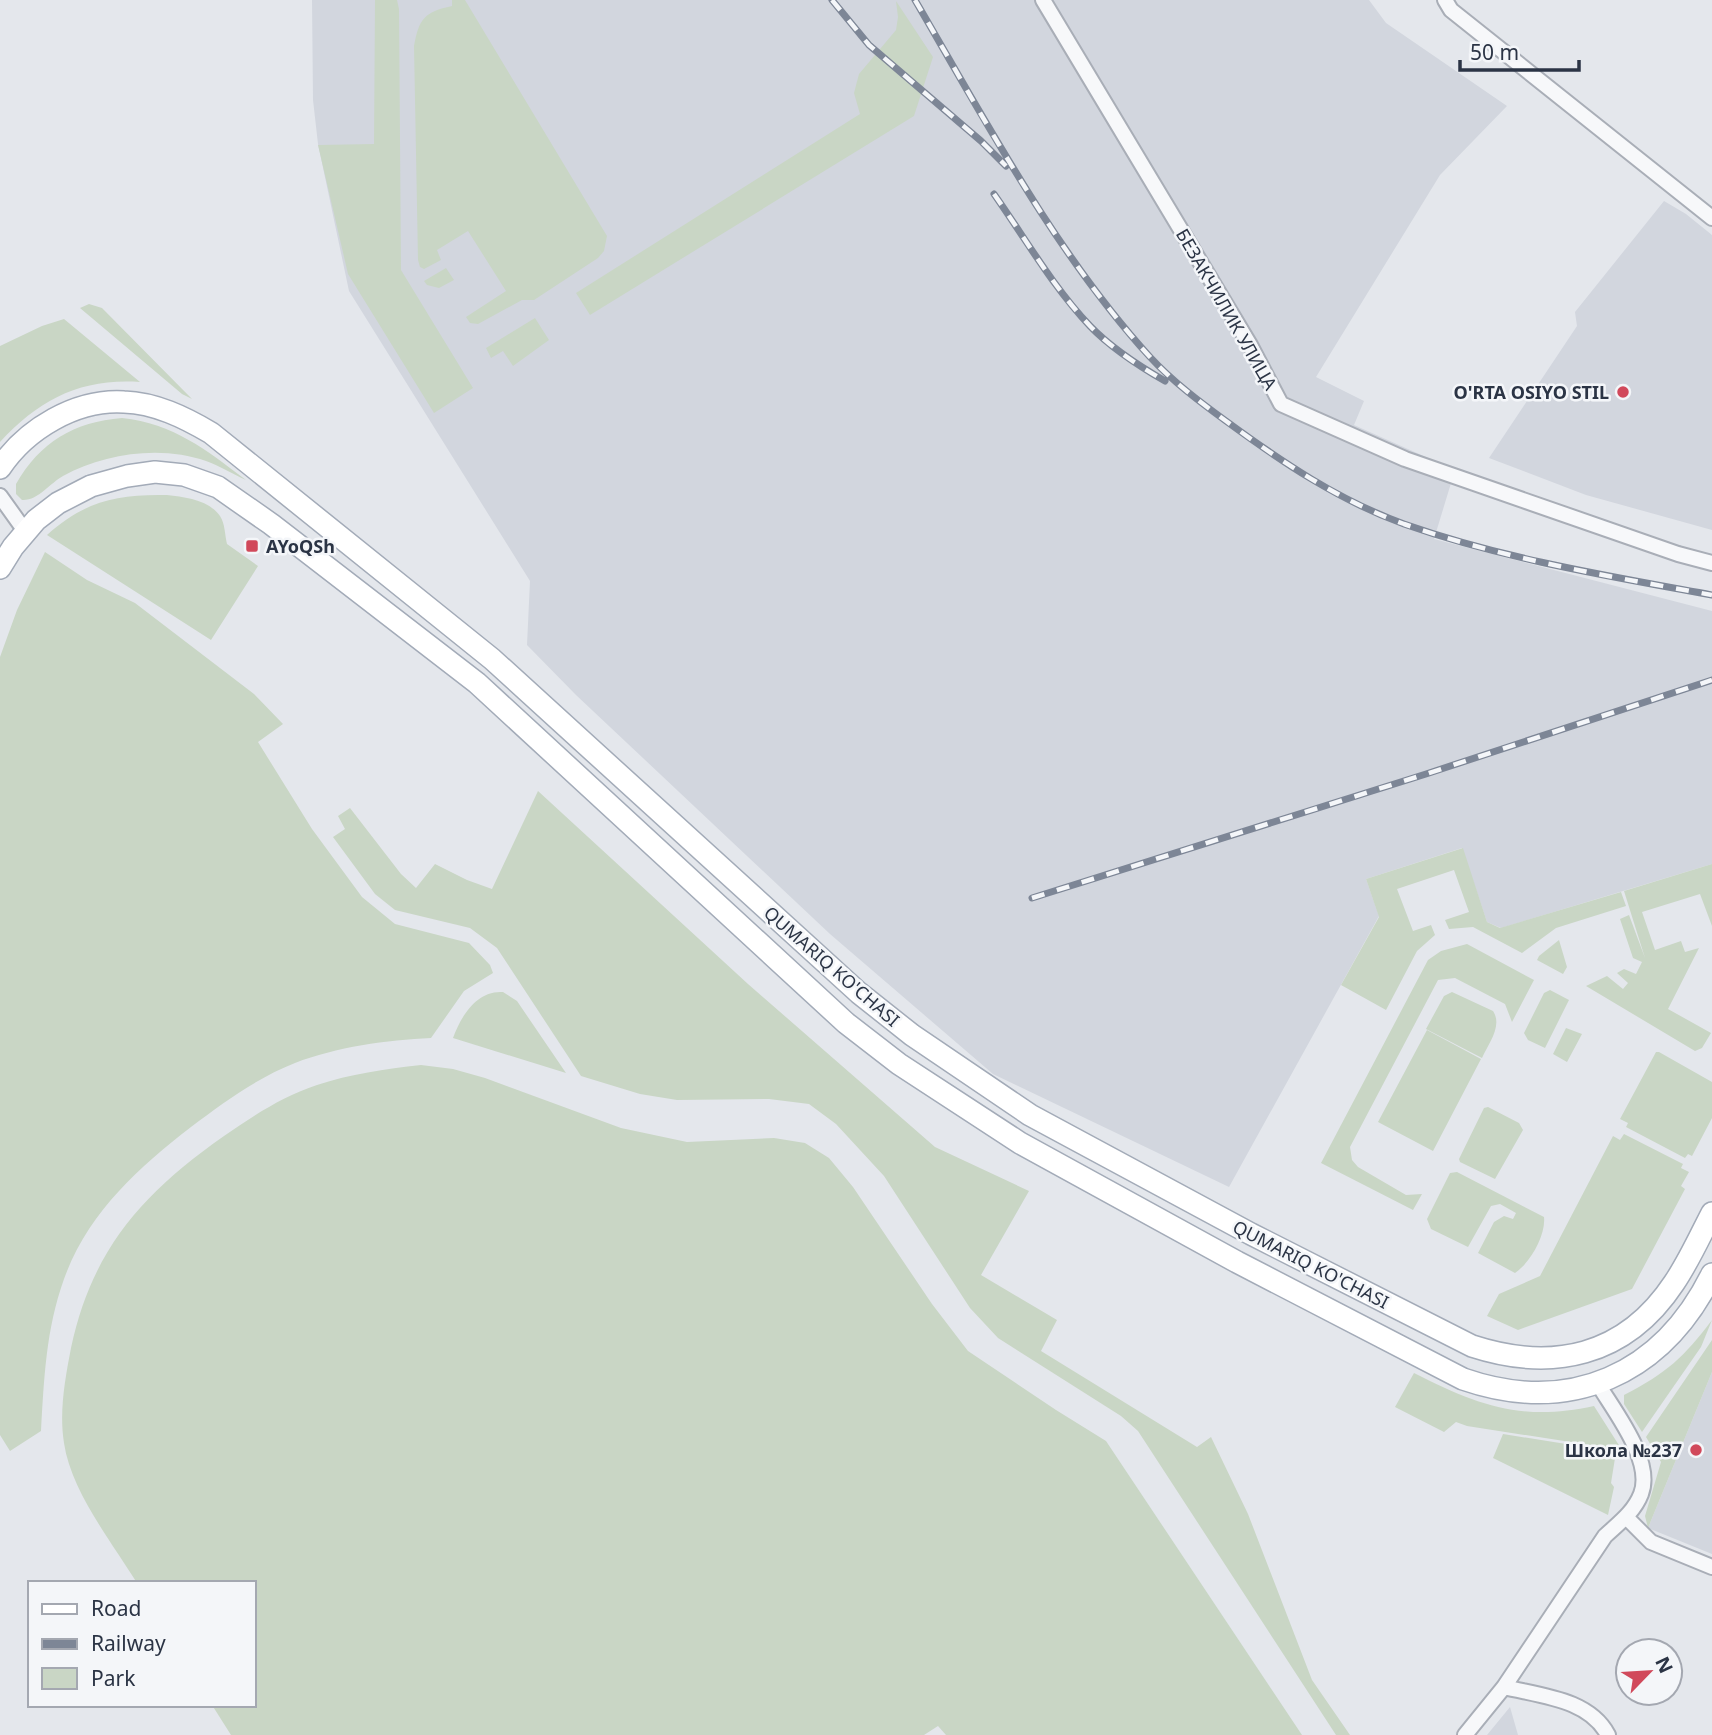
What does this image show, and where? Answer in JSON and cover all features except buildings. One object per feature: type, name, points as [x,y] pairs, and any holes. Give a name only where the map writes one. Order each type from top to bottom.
[{"type":"main road","name":"QUMARIQ KO'CHASI","points":[[0,468],[11,453],[39,429],[87,406],[112,402],[139,404],[188,420],[232,448],[472,642],[859,993],[912,1035],[1030,1115],[1251,1234],[1472,1346],[1515,1357],[1553,1358],[1590,1351],[1618,1337],[1643,1320],[1674,1284],[1712,1213]]},
{"type":"main road","name":"QUMARIQ KO'CHASI","points":[[0,568],[25,531],[58,503],[82,490],[136,474],[184,475],[210,483],[271,524],[453,663],[846,1023],[899,1064],[1020,1143],[1237,1262],[1463,1378],[1479,1384],[1531,1392],[1568,1390],[1598,1384],[1639,1362],[1668,1337],[1699,1297],[1712,1274]]},
{"type":"main road","points":[[552,752],[570,730]]},
{"type":"main road","points":[[1237,1262],[1251,1234]]},
{"type":"street","name":"БЕЗАКЧИЛИК УЛИЦА","points":[[1043,0],[1250,345],[1281,404],[1418,463],[1665,550],[1712,563]]},
{"type":"street","points":[[1445,0],[1451,10],[1712,218]]},
{"type":"street","points":[[0,496],[25,531]]},
{"type":"street","points":[[1465,1735],[1504,1687],[1605,1536],[1626,1517],[1642,1492],[1644,1478],[1636,1447],[1598,1384]]},
{"type":"street","points":[[1626,1517],[1651,1542],[1712,1567]]},
{"type":"street","points":[[1504,1687],[1583,1707],[1597,1718],[1608,1735]]},
{"type":"shaded area","points":[[312,0],[1369,0],[1386,23],[1507,106],[1440,175],[1316,377],[1364,401],[1354,425],[1455,470],[1434,539],[1712,611],[1712,864],[1501,928],[1487,922],[1462,848],[1366,879],[1379,916],[1229,1187],[993,1074],[830,934],[576,695],[527,645],[530,581],[349,291],[318,144],[313,100]]},
{"type":"shaded area","name":"O'RTA OSIYO STIL","points":[[1664,201],[1686,214],[1712,235],[1712,530],[1586,495],[1489,458],[1577,326],[1575,312]]},
{"type":"shaded area","name":"Школа №237","points":[[1712,1372],[1712,1554],[1648,1528]]},
{"type":"shaded area","points":[[1510,1707],[1518,1735],[1487,1735]]},
{"type":"green space","points":[[375,0],[397,0],[399,9],[401,270],[473,388],[434,413],[348,274],[318,145],[374,144]]},
{"type":"green space","points":[[452,0],[465,0],[607,236],[604,251],[598,258],[534,300],[522,300],[478,324],[470,323],[466,317],[506,291],[468,231],[437,250],[441,260],[424,269],[420,267],[418,260],[414,46],[424,18],[435,11],[452,6]]},
{"type":"green space","points":[[896,1],[933,57],[914,116],[590,315],[576,293],[860,114],[854,93],[859,74],[896,30]]},
{"type":"green space","points":[[446,268],[454,280],[439,288],[427,285],[424,281]]},
{"type":"green space","points":[[89,304],[102,308],[192,399],[182,394],[80,308]]},
{"type":"green space","points":[[535,318],[549,340],[513,366],[503,351],[491,358],[486,348]]},
{"type":"green space","points":[[64,319],[140,382],[99,384],[63,394],[30,414],[0,442],[0,346],[42,326]]},
{"type":"green space","points":[[122,418],[141,421],[173,432],[202,448],[246,480],[189,456],[171,453],[133,454],[79,468],[28,500],[22,500],[16,494],[16,484],[25,469],[47,446],[89,424]]},
{"type":"green space","points":[[167,495],[196,500],[210,506],[223,522],[227,544],[258,566],[211,640],[47,535],[75,514],[103,502],[132,496]]},
{"type":"green space","points":[[45,552],[87,580],[135,603],[254,694],[283,724],[258,742],[312,829],[362,897],[395,924],[469,943],[490,965],[493,973],[464,991],[431,1038],[344,1049],[311,1057],[281,1069],[254,1083],[216,1109],[133,1176],[100,1213],[74,1255],[53,1317],[41,1431],[10,1451],[0,1435],[0,657],[17,610]]},
{"type":"green space","points":[[538,791],[748,984],[935,1147],[1029,1191],[981,1275],[1057,1320],[1041,1351],[1197,1447],[1211,1437],[1248,1514],[1312,1680],[1350,1735],[1336,1735],[1138,1431],[1121,1416],[998,1338],[970,1308],[884,1176],[836,1124],[809,1104],[769,1099],[677,1100],[640,1094],[581,1076],[497,948],[470,928],[395,910],[375,894],[333,837],[345,829],[338,816],[350,808],[401,874],[416,888],[435,864],[492,889]]},
{"type":"green space","points":[[1463,848],[1487,922],[1500,928],[1621,892],[1626,906],[1556,928],[1522,953],[1473,927],[1449,929],[1445,920],[1469,912],[1454,870],[1397,889],[1413,931],[1431,925],[1435,935],[1417,951],[1386,1010],[1341,985],[1379,917],[1366,879]]},
{"type":"green space","points":[[1712,864],[1712,926],[1700,894],[1642,912],[1655,950],[1681,941],[1685,952],[1699,948],[1668,1009],[1711,1033],[1702,1048],[1695,1051],[1586,986],[1607,976],[1623,989],[1628,983],[1617,973],[1624,969],[1636,974],[1642,962],[1633,958],[1620,919],[1629,915],[1645,958],[1624,891]]},
{"type":"green space","points":[[1559,940],[1567,967],[1563,974],[1537,960]]},
{"type":"green space","points":[[1467,944],[1534,980],[1512,1022],[1505,1004],[1455,978],[1438,980],[1350,1147],[1352,1160],[1358,1167],[1406,1195],[1422,1194],[1413,1210],[1321,1163],[1428,960],[1441,951]]},
{"type":"green space","points":[[1550,990],[1569,1000],[1545,1048],[1528,1040],[1524,1033],[1544,993]]},
{"type":"green space","points":[[503,992],[517,1001],[566,1073],[453,1038],[471,1006],[485,995]]},
{"type":"green space","points":[[1452,992],[1493,1011],[1496,1017],[1494,1035],[1482,1058],[1426,1029],[1444,996]]},
{"type":"green space","points":[[1566,1028],[1582,1034],[1567,1062],[1553,1054]]},
{"type":"green space","points":[[1427,1030],[1481,1059],[1433,1151],[1378,1122]]},
{"type":"green space","points":[[1656,1052],[1712,1082],[1712,1118],[1692,1156],[1688,1154],[1685,1158],[1626,1127],[1628,1123],[1620,1119]]},
{"type":"green space","points":[[421,1065],[453,1069],[485,1078],[621,1128],[687,1142],[774,1138],[805,1143],[829,1158],[853,1187],[932,1304],[968,1351],[1106,1441],[1302,1735],[946,1735],[938,1726],[924,1735],[231,1735],[213,1707],[256,1707],[256,1581],[136,1581],[83,1497],[68,1461],[62,1407],[71,1348],[92,1281],[107,1252],[125,1226],[169,1179],[224,1136],[292,1095],[329,1081]]},
{"type":"green space","points":[[1488,1107],[1519,1123],[1523,1130],[1495,1179],[1460,1162],[1459,1159],[1484,1108]]},
{"type":"green space","points":[[1624,1134],[1683,1164],[1681,1168],[1689,1172],[1681,1186],[1685,1189],[1632,1289],[1518,1330],[1487,1316],[1499,1294],[1540,1276],[1613,1136],[1620,1140]]},
{"type":"green space","points":[[1457,1172],[1544,1217],[1536,1248],[1515,1273],[1478,1253],[1494,1222],[1504,1216],[1513,1219],[1516,1213],[1500,1204],[1491,1206],[1468,1247],[1431,1229],[1427,1219],[1450,1173]]},
{"type":"green space","points":[[1712,1320],[1701,1347],[1642,1432],[1624,1404],[1624,1395],[1674,1363]]},
{"type":"green space","points":[[1712,1340],[1712,1372],[1648,1528],[1645,1516],[1661,1462],[1646,1437]]},
{"type":"green space","points":[[1414,1373],[1459,1394],[1501,1408],[1544,1412],[1594,1406],[1622,1450],[1467,1426],[1456,1422],[1444,1432],[1395,1407]]},
{"type":"green space","points":[[1503,1434],[1616,1452],[1611,1483],[1614,1487],[1608,1515],[1493,1458]]},
{"type":"railway","points":[[832,0],[869,45],[981,141],[1006,166]]},
{"type":"railway","points":[[915,0],[995,139],[1083,275],[1150,357],[1216,414],[1333,492],[1404,524],[1518,557],[1712,595]]},
{"type":"railway","points":[[994,194],[1052,279],[1090,326],[1126,356],[1165,381]]},
{"type":"railway","points":[[1032,898],[1426,774],[1712,680]]},
{"type":"place","name":"O'RTA OSIYO STIL","points":[[1623,392]]},
{"type":"place","name":"AYoQSh","points":[[252,546]]},
{"type":"place","name":"Школа №237","points":[[1696,1450]]}]
